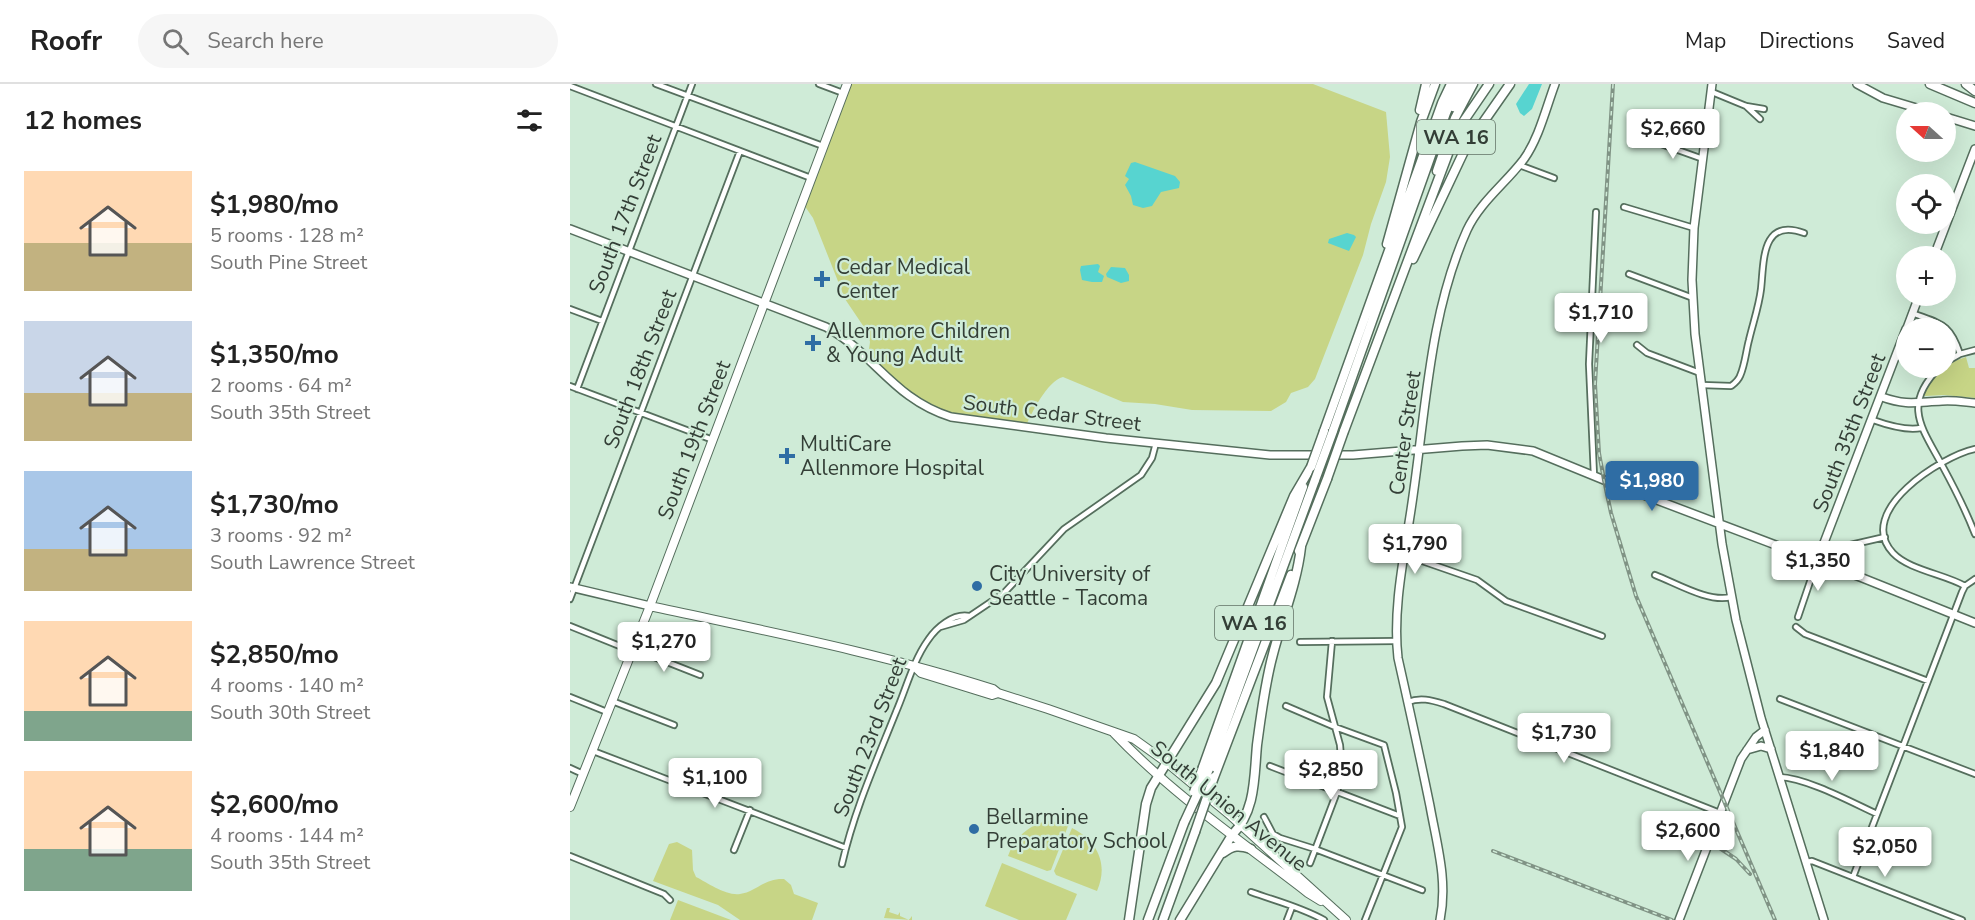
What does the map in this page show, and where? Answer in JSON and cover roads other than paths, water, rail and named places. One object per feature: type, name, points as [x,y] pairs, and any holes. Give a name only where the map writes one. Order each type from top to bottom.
[{"type":"highway","points":[[1401,192],[1426,84]]},
{"type":"highway","points":[[1380,273],[1421,122],[1435,84]]},
{"type":"highway","name":"WA 16","points":[[1163,920],[1195,832],[1209,771],[1311,467],[1329,431],[1380,273],[1451,84]]},
{"type":"highway","points":[[1421,187],[1458,84]]},
{"type":"highway","points":[[1129,920],[1146,804],[1151,788],[1216,683],[1294,496],[1308,480],[1329,431],[1421,187],[1447,122],[1466,84]]},
{"type":"highway","points":[[1432,195],[1438,161],[1459,110],[1473,84]]},
{"type":"highway","name":"WA 16","points":[[1148,920],[1184,823],[1209,771],[1301,547],[1449,151],[1463,122],[1489,84]]},
{"type":"highway","points":[[1402,275],[1415,256],[1449,180],[1475,132],[1510,84]]},
{"type":"highway","points":[[1930,84],[1975,103]]},
{"type":"highway","points":[[1966,84],[1975,91]]},
{"type":"highway","points":[[1180,920],[1248,812],[1254,789],[1260,722],[1272,657],[1299,564],[1301,547]]},
{"type":"highway","points":[[1220,855],[1236,846],[1251,849]]},
{"type":"main road","name":"South 19th Street","points":[[570,807],[650,606],[847,84]]},
{"type":"main road","name":"Center Street","points":[[1440,920],[1443,873],[1396,641],[1405,555],[1437,331],[1446,290],[1459,249],[1479,210],[1519,165],[1532,146],[1555,84]]},
{"type":"main road","points":[[1857,84],[1883,98],[1896,102]]},
{"type":"main road","points":[[1712,88],[1694,228],[1692,298],[1720,524],[1731,597],[1765,730],[1824,920]]},
{"type":"main road","points":[[1956,120],[1975,126]]},
{"type":"main road","points":[[1938,246],[1975,149]]},
{"type":"main road","name":"South Cedar Street","points":[[570,229],[813,321],[849,342],[908,396],[930,410],[964,421],[1246,454],[1353,456],[1481,445],[1536,452],[1975,623]]},
{"type":"main road","name":"South 35th Street","points":[[1910,318],[1915,306]]},
{"type":"main road","name":"South 35th Street","points":[[1817,561],[1896,357]]},
{"type":"main road","points":[[1882,397],[1900,403],[1919,404],[1947,401],[1975,403]]},
{"type":"main road","name":"South Union Avenue","points":[[572,588],[794,636],[915,667],[993,689],[998,693],[1048,708],[1134,739],[1166,762],[1241,826],[1311,887],[1325,903]]},
{"type":"main road","points":[[1679,920],[1741,759],[1756,737],[1765,730]]},
{"type":"main road","name":"South Union Avenue","points":[[1114,732],[1232,836],[1346,920]]},
{"type":"main road","points":[[1747,750],[1761,746],[1771,748]]},
{"type":"street","points":[[656,84],[823,146]]},
{"type":"street","name":"South 17th Street","points":[[577,389],[692,84]]},
{"type":"street","points":[[819,84],[843,93]]},
{"type":"street","points":[[570,87],[811,178]]},
{"type":"street","points":[[1712,88],[1746,106],[1760,119]]},
{"type":"street","points":[[1746,106],[1764,109]]},
{"type":"street","points":[[1633,134],[1703,159]]},
{"type":"street","name":"South 18th Street","points":[[570,599],[572,588],[740,151]]},
{"type":"street","points":[[1519,165],[1554,178]]},
{"type":"street","points":[[1624,207],[1694,228]]},
{"type":"street","points":[[1594,476],[1588,364],[1596,212]]},
{"type":"street","points":[[1702,385],[1731,386],[1737,381],[1759,299],[1764,258],[1768,245],[1773,236],[1782,230],[1792,229],[1804,233]]},
{"type":"street","points":[[1629,274],[1692,298]]},
{"type":"street","points":[[570,309],[602,321]]},
{"type":"street","points":[[1912,313],[1949,330],[1956,340],[1960,354]]},
{"type":"street","points":[[1637,345],[1647,353],[1701,373]]},
{"type":"street","points":[[1956,356],[1975,350]]},
{"type":"street","points":[[1931,378],[1926,384],[1919,404],[1921,428],[1967,513],[1975,534]]},
{"type":"street","points":[[570,386],[712,440]]},
{"type":"street","points":[[1873,420],[1888,426],[1921,428]]},
{"type":"street","name":"South 23rd Street","points":[[842,864],[872,772],[928,640],[940,627],[959,622],[1004,593],[1053,539],[1075,519],[1141,475],[1152,458],[1156,443]]},
{"type":"street","points":[[1965,586],[1893,553],[1885,537],[1884,523],[1893,501],[1905,489],[1962,452],[1975,449]]},
{"type":"street","points":[[1967,513],[1975,509]]},
{"type":"street","points":[[1833,549],[1885,537]]},
{"type":"street","points":[[1405,555],[1477,580],[1506,601],[1602,636]]},
{"type":"street","name":"South 35th Street","points":[[1798,617],[1817,561]]},
{"type":"street","points":[[1655,575],[1708,596],[1723,599],[1731,597]]},
{"type":"street","points":[[1853,877],[1953,614],[1965,586],[1975,579]]},
{"type":"street","points":[[570,626],[700,675]]},
{"type":"street","points":[[1796,627],[1805,634],[1928,681]]},
{"type":"street","points":[[1310,863],[1337,792],[1342,771],[1342,760],[1327,697],[1332,641]]},
{"type":"street","points":[[1300,642],[1396,641]]},
{"type":"street","points":[[570,697],[608,712]]},
{"type":"street","points":[[1408,702],[1415,699],[1444,704],[1720,813]]},
{"type":"street","points":[[1780,699],[1975,774]]},
{"type":"street","points":[[612,701],[674,725]]},
{"type":"street","points":[[1286,706],[1384,745],[1402,827],[1365,920]]},
{"type":"street","points":[[593,751],[846,848]]},
{"type":"street","points":[[1270,766],[1400,816]]},
{"type":"street","points":[[570,768],[583,774]]},
{"type":"street","points":[[1779,777],[1787,777],[1808,784],[1877,814]]},
{"type":"street","points":[[734,850],[750,810]]},
{"type":"street","points":[[1264,817],[1273,834],[1422,890]]},
{"type":"street","points":[[570,856],[664,894],[670,900]]},
{"type":"street","points":[[1806,862],[1812,861],[1962,920]]},
{"type":"street","points":[[1251,892],[1292,908],[1308,911],[1324,920]]},
{"type":"street","points":[[1287,920],[1292,908]]},
{"type":"water","points":[[1529,84],[1542,84],[1532,109],[1524,116],[1516,104]]},
{"type":"water","points":[[1135,162],[1175,176],[1180,182],[1179,188],[1161,192],[1152,206],[1143,208],[1133,205],[1125,185],[1129,179],[1125,176],[1131,163]]},
{"type":"water","points":[[1347,233],[1356,237],[1349,251],[1328,243],[1329,239]]},
{"type":"water","points":[[1098,264],[1100,266],[1098,272],[1104,276],[1102,282],[1082,280],[1081,266]]},
{"type":"water","points":[[1111,267],[1125,268],[1129,281],[1121,283],[1107,277],[1106,274]]},
{"type":"railway","points":[[1613,84],[1595,384],[1599,453],[1604,480],[1611,513],[1636,596],[1775,920]]},
{"type":"railway","points":[[1718,847],[1736,859],[1750,874]]},
{"type":"railway","points":[[1493,851],[1672,920]]},
{"type":"place","name":"Cedar Medical Center","points":[[822,279]]},
{"type":"place","name":"Allenmore Children & Young Adult","points":[[813,343]]},
{"type":"place","name":"MultiCare Allenmore Hospital","points":[[787,456]]},
{"type":"place","name":"City University of Seattle - Tacoma","points":[[977,586]]},
{"type":"place","name":"Bellarmine Preparatory School","points":[[974,829]]}]
